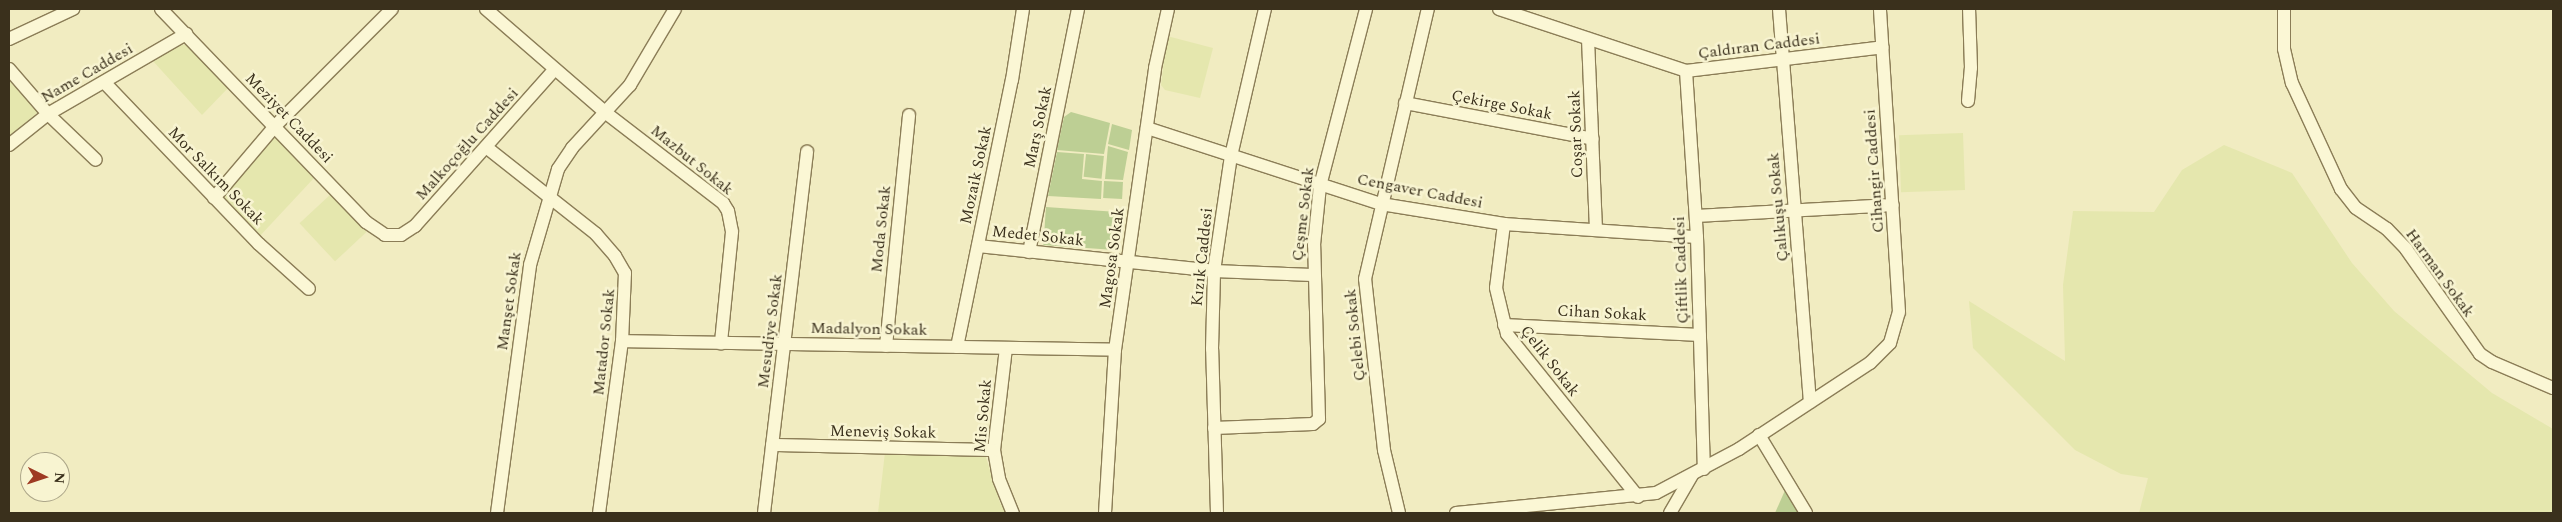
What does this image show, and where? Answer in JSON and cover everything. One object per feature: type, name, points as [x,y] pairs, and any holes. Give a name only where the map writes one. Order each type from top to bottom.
[{"type":"street","points":[[9,39],[73,9]]},
{"type":"street","name":"Meziyet Caddesi","points":[[161,9],[372,227],[385,235],[401,235]]},
{"type":"street","points":[[214,198],[275,126],[392,9]]},
{"type":"street","name":"Mazbut Sokak","points":[[486,9],[554,70],[606,113],[693,177],[728,211],[732,232],[721,343]]},
{"type":"street","name":"Manşet Sokak","points":[[497,513],[530,265],[550,195],[563,159],[606,113],[639,73],[675,9]]},
{"type":"street","name":"Mozaik Sokak","points":[[957,348],[1023,9]]},
{"type":"street","name":"Marş Sokak","points":[[1029,252],[1078,9]]},
{"type":"street","name":"Magosa Sokak","points":[[1106,513],[1115,350],[1155,68],[1168,9]]},
{"type":"street","name":"Kızık Caddesi","points":[[1217,513],[1214,428],[1214,271],[1231,156],[1265,9]]},
{"type":"street","name":"Çeşme Sokak","points":[[1214,428],[1313,424],[1321,414],[1312,275],[1320,186],[1366,9]]},
{"type":"street","name":"Çelebi Sokak","points":[[1399,513],[1384,450],[1366,308],[1368,260],[1428,9]]},
{"type":"street","name":"Çaldıran Caddesi","points":[[1499,9],[1533,14],[1588,38],[1686,71],[1883,47]]},
{"type":"street","name":"Çalıkuşu Sokak","points":[[1779,9],[1810,402]]},
{"type":"street","name":"Cihangir Caddesi","points":[[1810,402],[1881,354],[1896,331],[1899,312],[1880,9]]},
{"type":"street","points":[[1968,101],[1971,68],[1969,9]]},
{"type":"street","name":"Harman Sokak","points":[[2284,9],[2284,49],[2292,83],[2340,189],[2356,208],[2387,229],[2406,249],[2480,354],[2492,362],[2553,388]]},
{"type":"street","name":"Name Caddesi","points":[[9,145],[48,114],[186,34]]},
{"type":"street","name":"Coşar Sokak","points":[[1588,38],[1596,228]]},
{"type":"street","points":[[9,69],[48,114],[96,160]]},
{"type":"street","name":"Malkoçoğlu Caddesi","points":[[401,235],[414,226],[554,70]]},
{"type":"street","name":"Çiftlik Caddesi","points":[[1686,71],[1697,237],[1704,469]]},
{"type":"street","name":"Mor Salkım Sokak","points":[[104,82],[214,198],[309,289]]},
{"type":"street","name":"Çekirge Sokak","points":[[1405,102],[1593,139]]},
{"type":"street","name":"Moda Sokak","points":[[886,346],[909,115]]},
{"type":"street","name":"Cengaver Caddesi","points":[[1147,128],[1320,186],[1381,204],[1504,224],[1596,228],[1697,237]]},
{"type":"street","name":"Matador Sokak","points":[[486,146],[550,195],[596,234],[621,265],[627,288],[622,341],[599,513]]},
{"type":"street","name":"Mesudiye Sokak","points":[[764,513],[786,344],[807,152]]},
{"type":"street","points":[[1696,216],[1795,212],[1893,205]]},
{"type":"street","name":"Çelik Sokak","points":[[1504,224],[1496,288],[1507,334],[1638,497]]},
{"type":"street","name":"Medet Sokak","points":[[978,246],[1214,271],[1312,275]]},
{"type":"street","name":"Cihan Sokak","points":[[1504,325],[1700,335]]},
{"type":"street","name":"Madalyon Sokak","points":[[622,341],[1115,350]]},
{"type":"street","name":"Mis Sokak","points":[[1006,348],[994,450],[998,479],[1013,513]]},
{"type":"street","points":[[1456,513],[1510,511],[1638,497],[1668,488],[1704,469],[1810,402]]},
{"type":"street","points":[[1760,435],[1806,513]]},
{"type":"street","name":"Meneviş Sokak","points":[[772,445],[994,450]]},
{"type":"street","points":[[1670,513],[1692,475]]},
{"type":"green space","points":[[1167,36],[1213,48],[1200,98],[1165,90],[1161,85]]},
{"type":"green space","points":[[182,45],[189,45],[229,87],[202,115],[152,60]]},
{"type":"green space","points":[[9,79],[39,111],[9,137]]},
{"type":"green space","points":[[1071,112],[1110,123],[1104,154],[1057,150],[1064,117]]},
{"type":"green space","points":[[1112,124],[1132,130],[1129,150],[1108,144]]},
{"type":"green space","points":[[1963,133],[1965,190],[1901,192],[1899,135]]},
{"type":"green space","points":[[275,134],[314,178],[258,238],[220,199]]},
{"type":"green space","points":[[2224,145],[2292,173],[2352,263],[2394,311],[2492,393],[2553,429],[2553,513],[2139,513],[2148,478],[2121,474],[2075,450],[1973,348],[1969,301],[2065,361],[2063,285],[2073,211],[2154,212],[2182,170]]},
{"type":"green space","points":[[1108,146],[1128,152],[1123,180],[1105,179]]},
{"type":"green space","points":[[1057,152],[1084,154],[1082,179],[1102,181],[1101,199],[1048,196]]},
{"type":"green space","points":[[1086,154],[1104,156],[1101,179],[1084,177]]},
{"type":"green space","points":[[1104,181],[1123,182],[1122,199],[1103,198]]},
{"type":"green space","points":[[331,194],[366,232],[335,261],[300,223]]},
{"type":"green space","points":[[1046,207],[1121,212],[1118,250],[1043,245]]},
{"type":"green space","points":[[885,452],[985,454],[1000,503],[1007,513],[878,513]]},
{"type":"green space","points":[[1786,488],[1801,513],[1775,513]]}]
